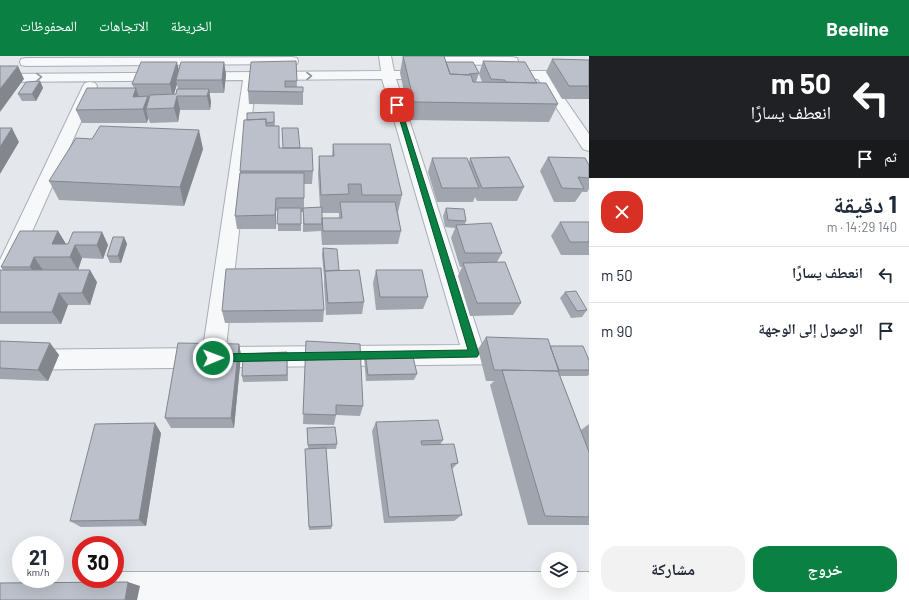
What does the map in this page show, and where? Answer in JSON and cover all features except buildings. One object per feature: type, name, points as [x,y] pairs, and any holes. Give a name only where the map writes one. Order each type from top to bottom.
[{"type":"street","points":[[16,62],[104,59],[307,61]]},
{"type":"street","points":[[0,281],[104,59]]},
{"type":"street","points":[[0,78],[250,77],[382,63],[527,61]]},
{"type":"street","points":[[382,63],[442,75]]},
{"type":"street","points":[[382,63],[474,354]]},
{"type":"street","points":[[488,75],[589,75]]},
{"type":"street","points":[[542,75],[589,146]]},
{"type":"street","points":[[213,358],[250,77]]},
{"type":"street","points":[[0,360],[528,354]]},
{"type":"street","points":[[124,587],[589,587]]},
{"type":"route","points":[[213,358],[474,354],[397,105]]}]
